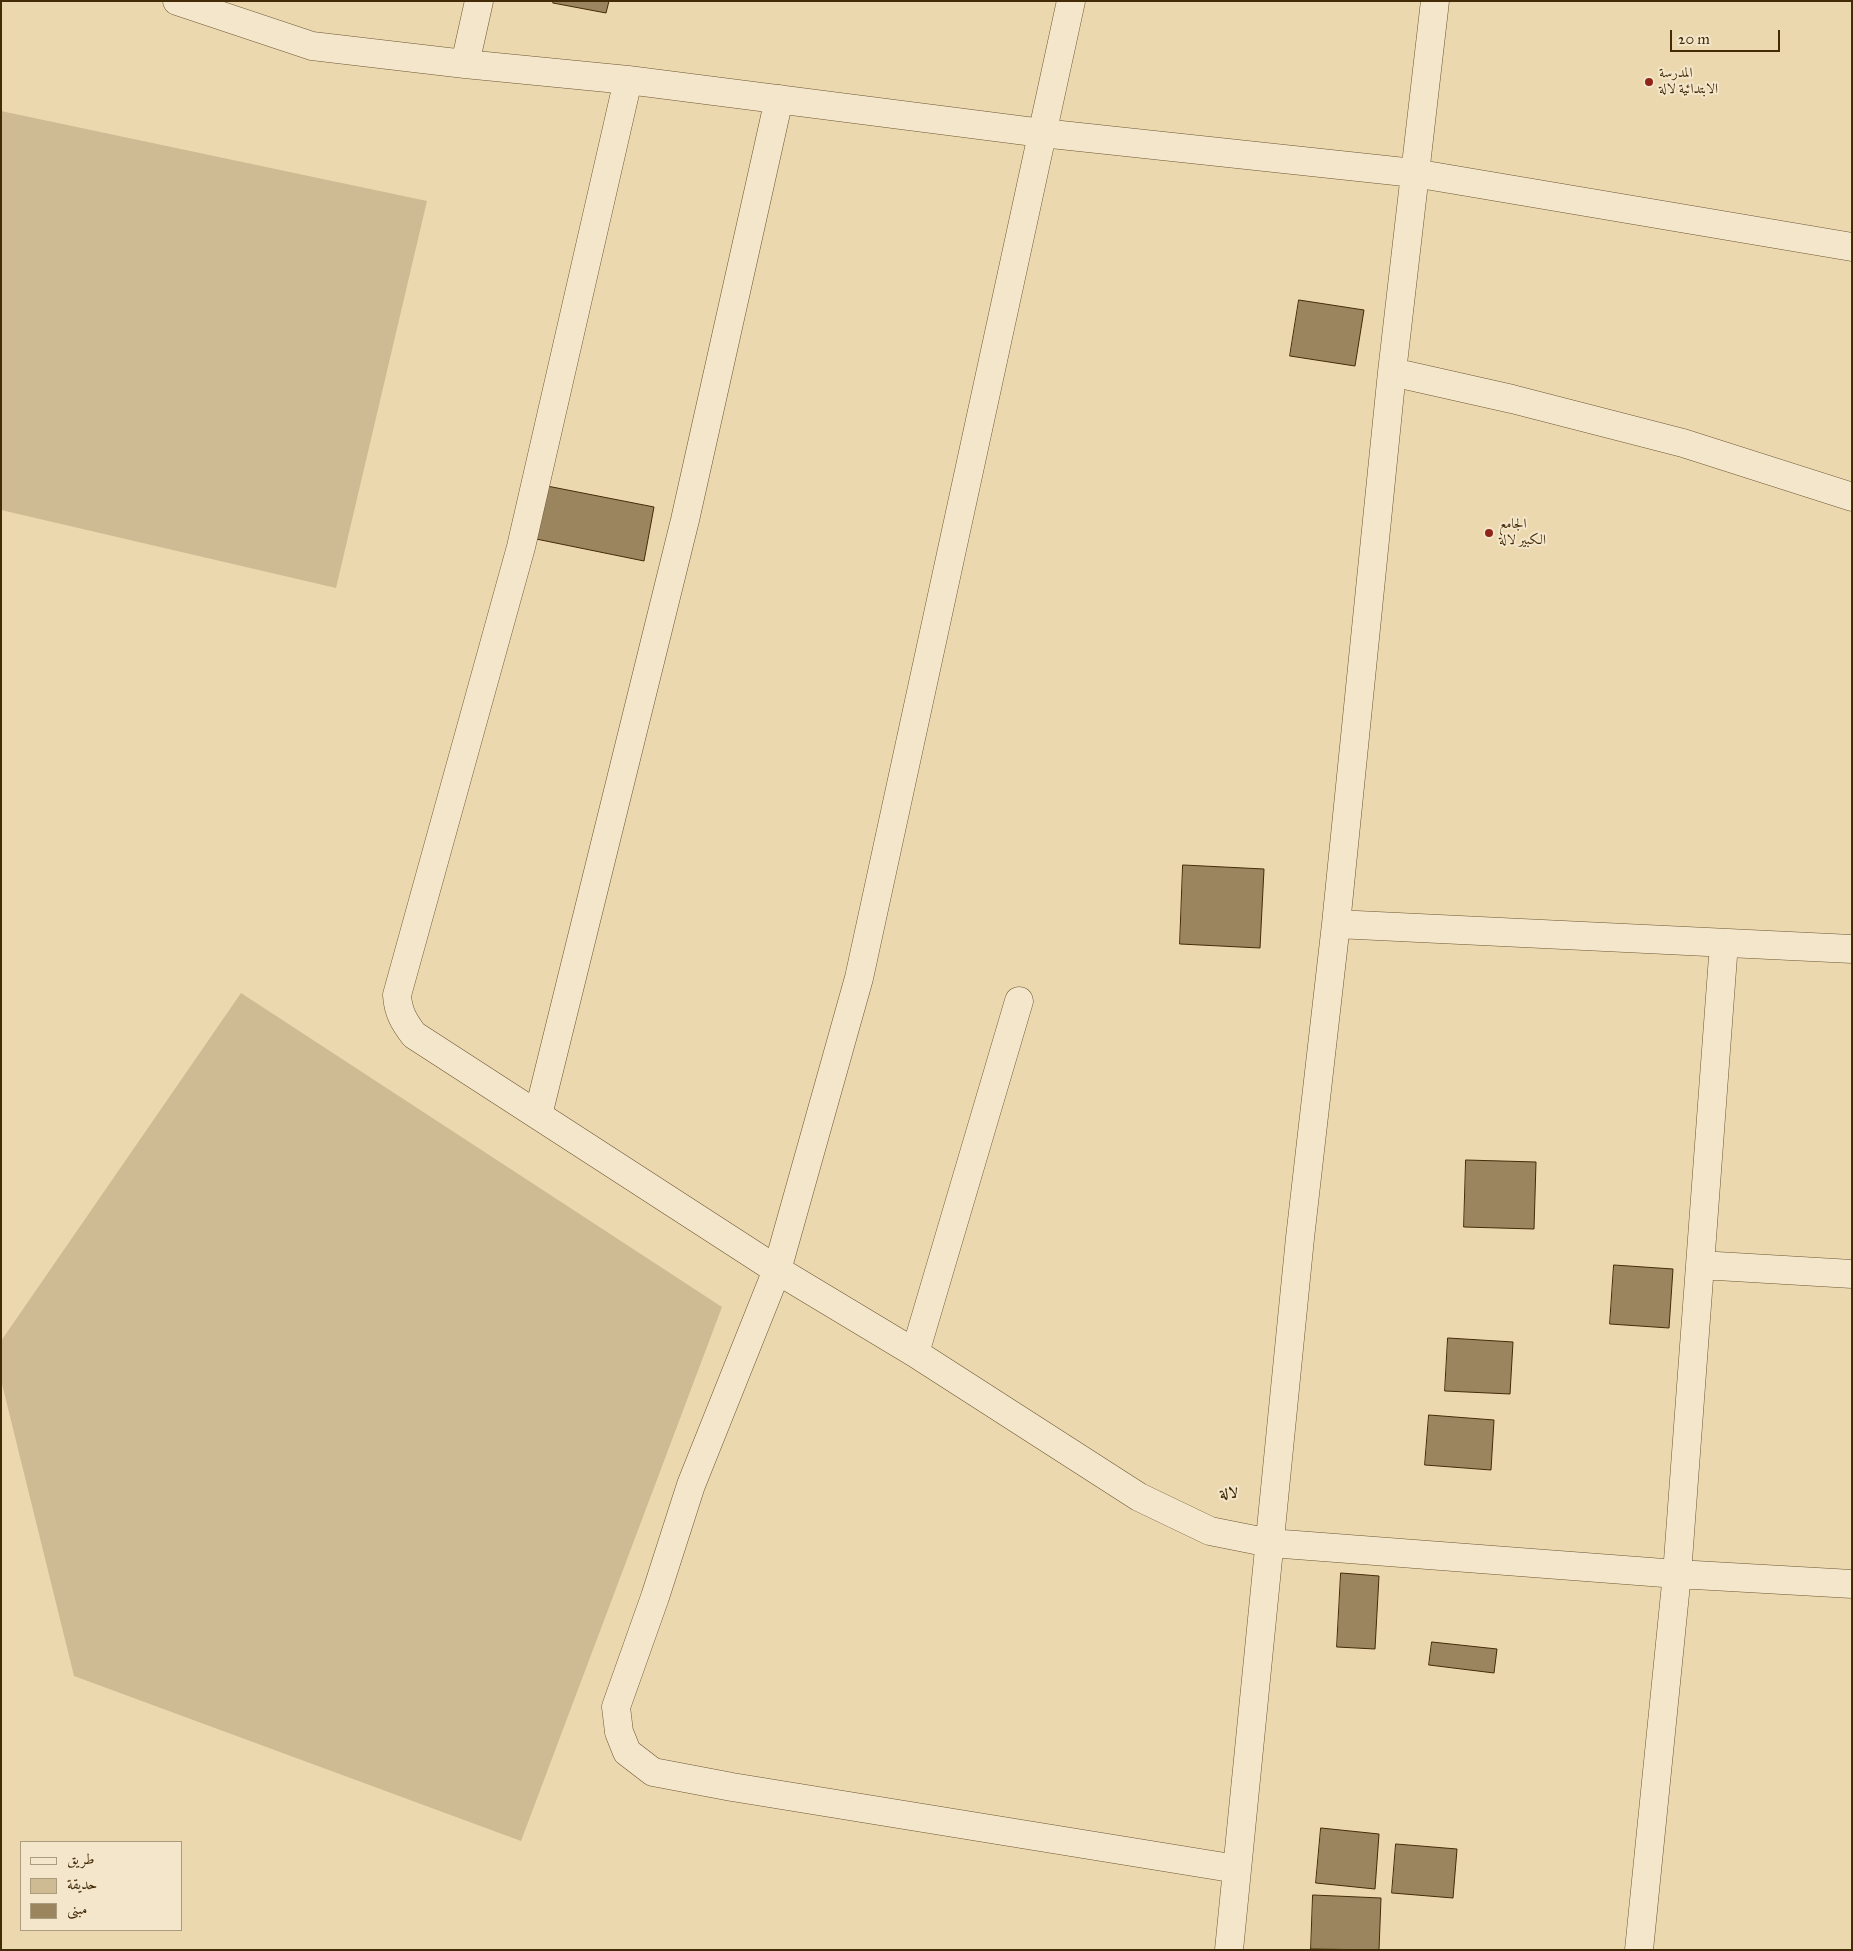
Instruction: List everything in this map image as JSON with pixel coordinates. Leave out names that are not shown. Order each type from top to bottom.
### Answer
[{"type":"street","points":[[177,1],[312,46],[465,64],[628,80],[1042,133],[1414,172],[1852,247]]},
{"type":"street","points":[[465,64],[479,1]]},
{"type":"street","points":[[1071,1],[859,978],[777,1270],[691,1485],[655,1597],[616,1707],[619,1732],[627,1752],[653,1772],[1237,1868]]},
{"type":"street","points":[[1229,1950],[1300,1238],[1336,924],[1392,372],[1414,172],[1436,1]]},
{"type":"street","points":[[628,80],[521,547],[397,995],[398,1008],[403,1022],[414,1035],[777,1270],[915,1353],[1139,1497],[1210,1531],[1270,1543],[1677,1574],[1852,1584]]},
{"type":"street","points":[[538,1115],[685,520],[779,99]]},
{"type":"street","points":[[1392,372],[1512,399],[1682,443],[1852,497]]},
{"type":"street","points":[[1336,924],[1852,949]]},
{"type":"street","points":[[1640,1950],[1677,1574],[1724,943]]},
{"type":"street","points":[[915,1353],[1019,1002]]},
{"type":"street","points":[[1700,1265],[1852,1274]]},
{"type":"green space","points":[[1,111],[427,201],[336,588],[1,510]]},
{"type":"green space","points":[[241,993],[722,1307],[521,1841],[74,1676],[1,1380],[1,1341]]},
{"type":"building","points":[[554,1],[609,1],[606,13],[553,3]]},
{"type":"building","points":[[1299,300],[1364,310],[1355,366],[1290,356]]},
{"type":"building","points":[[547,486],[654,507],[644,561],[536,539]]},
{"type":"building","points":[[1183,865],[1264,869],[1260,948],[1180,944]]},
{"type":"building","points":[[1466,1160],[1536,1162],[1534,1229],[1464,1227]]},
{"type":"building","points":[[1614,1265],[1673,1269],[1669,1328],[1610,1324]]},
{"type":"building","points":[[1448,1338],[1513,1342],[1510,1394],[1445,1391]]},
{"type":"building","points":[[1429,1415],[1494,1420],[1491,1470],[1425,1465]]},
{"type":"building","points":[[1341,1573],[1379,1576],[1375,1649],[1337,1647]]},
{"type":"building","points":[[1432,1642],[1497,1649],[1494,1673],[1429,1665]]},
{"type":"building","points":[[1321,1828],[1379,1834],[1375,1889],[1316,1883]]},
{"type":"building","points":[[1396,1844],[1457,1849],[1453,1898],[1392,1893]]},
{"type":"building","points":[[1313,1895],[1381,1898],[1379,1950],[1311,1949]]},
{"type":"place","name":"المدرسة الابتدائية لالة","points":[[1649,82]]},
{"type":"place","name":"الجامع الكبير لالة","points":[[1489,533]]},
{"type":"district","name":"لالة","points":[[1229,1494]]}]
